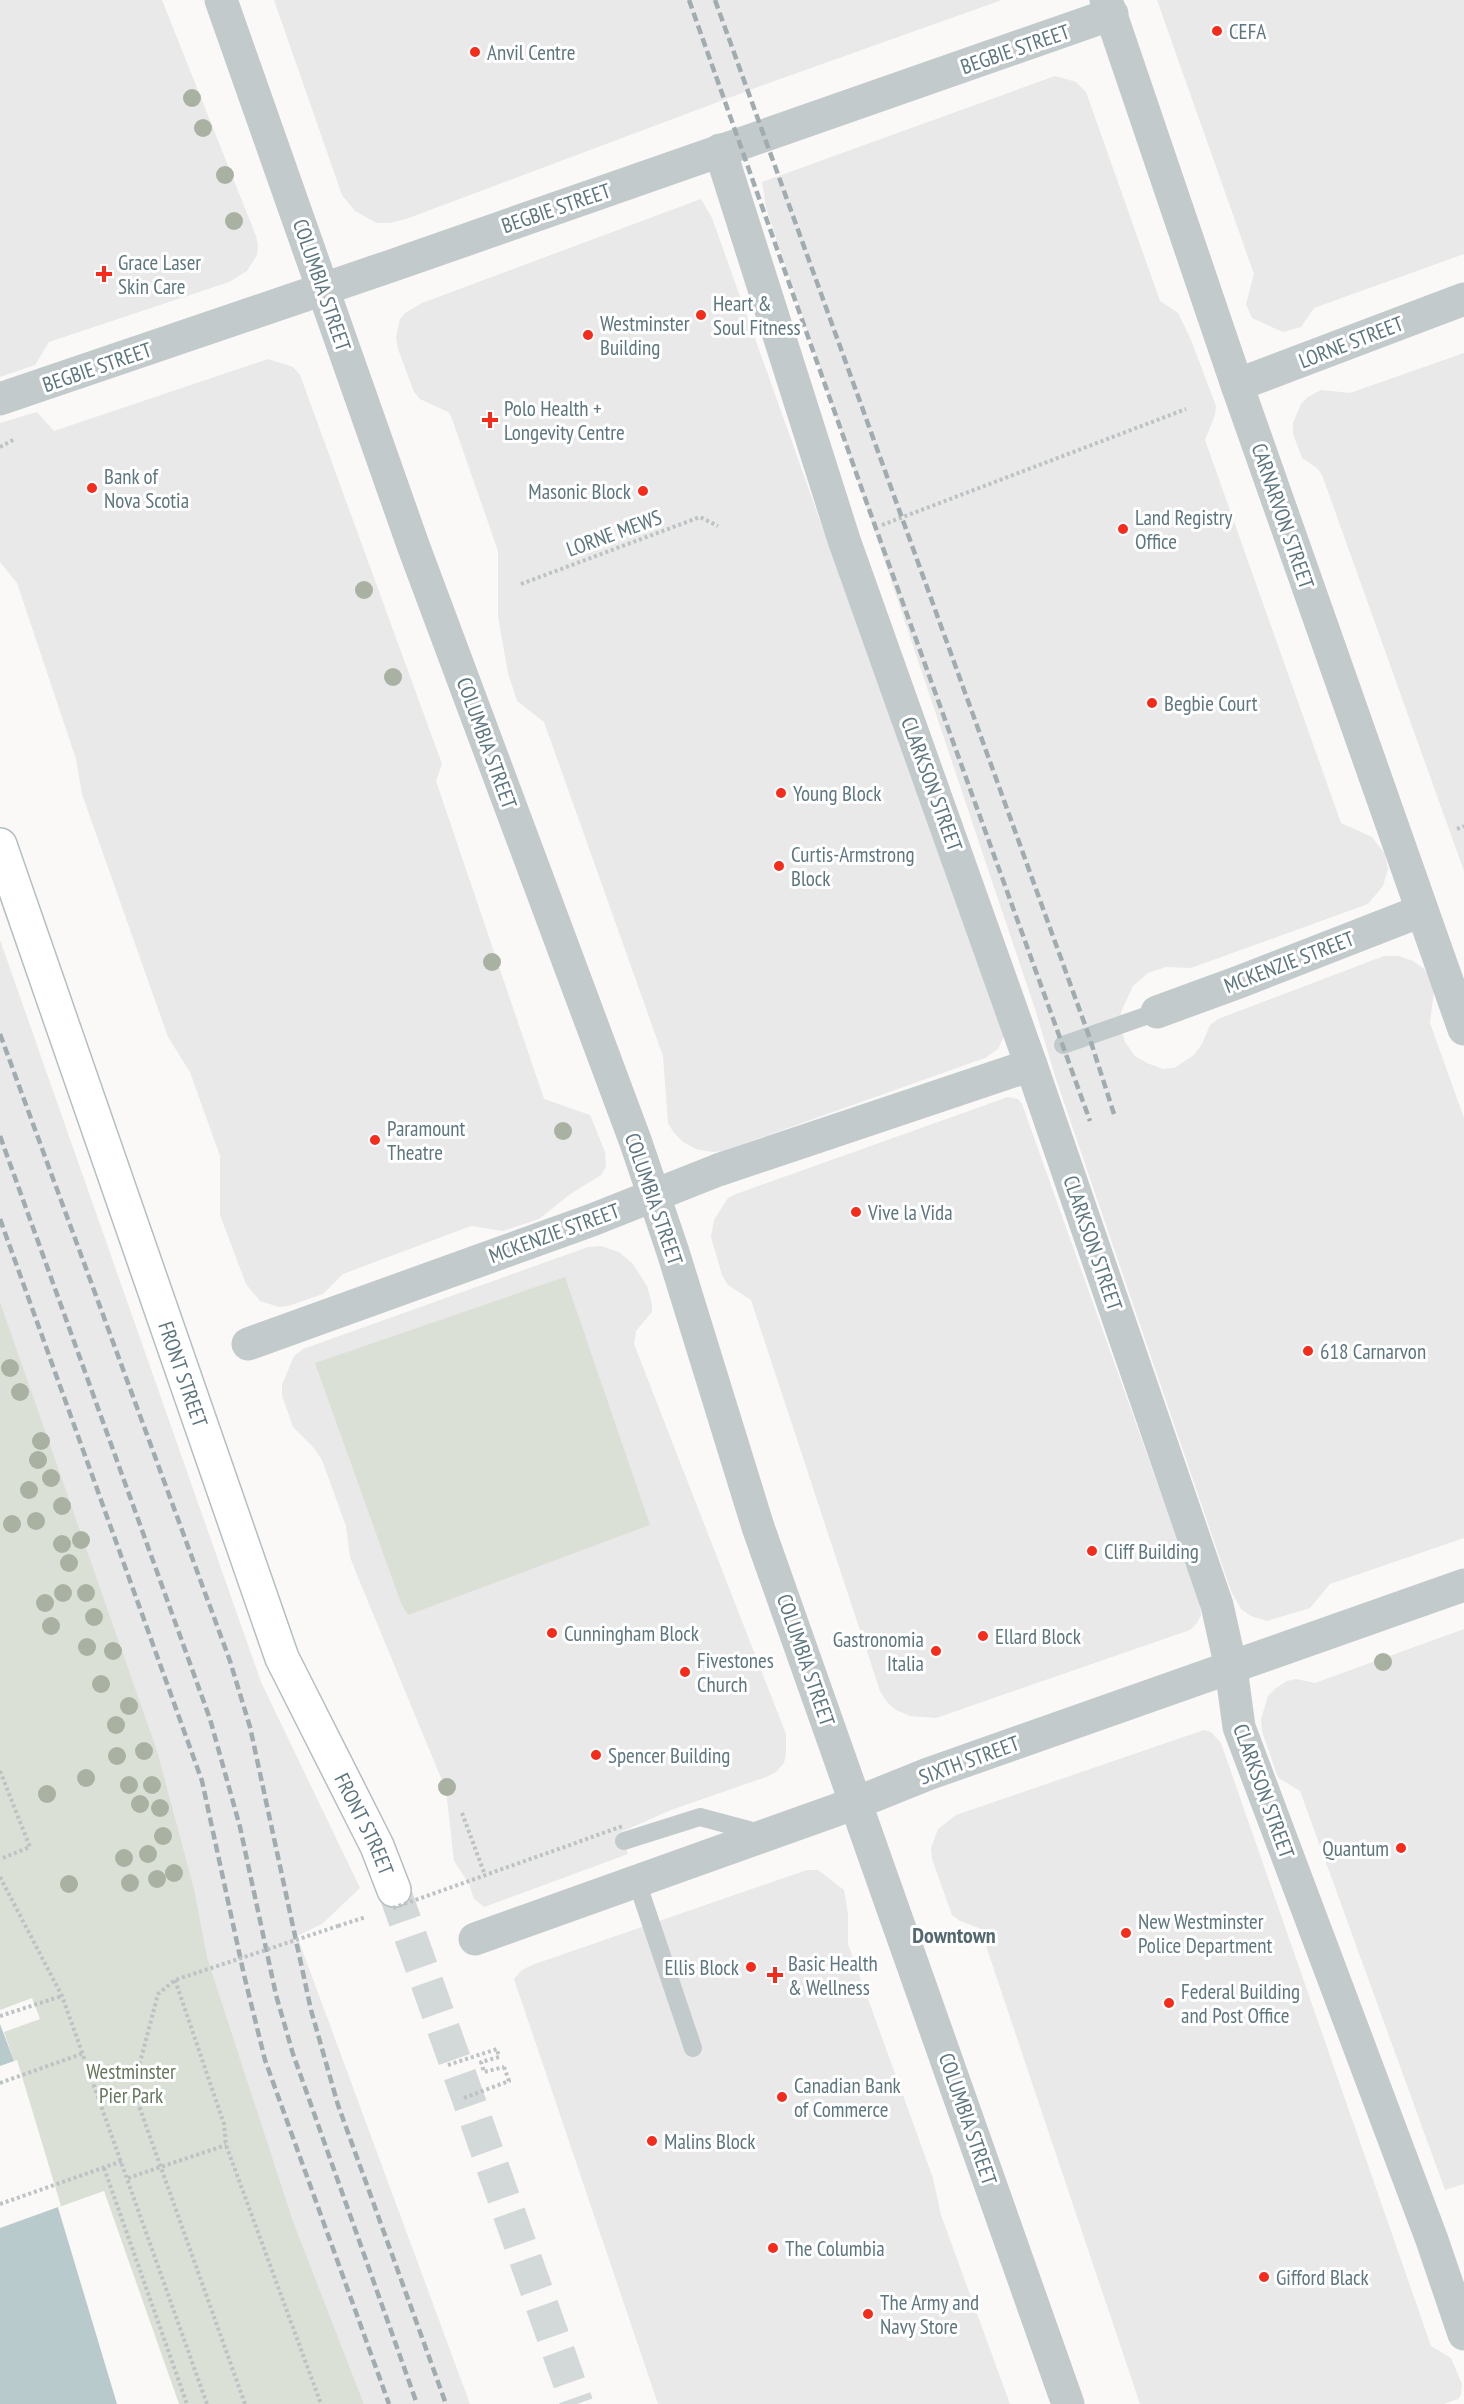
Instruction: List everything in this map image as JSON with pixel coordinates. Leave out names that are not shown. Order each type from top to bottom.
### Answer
[{"type":"main road","name":"FRONT STREET","points":[[0,844],[282,1658],[377,1846],[394,1899]]},
{"type":"street","name":"COLUMBIA STREET","points":[[221,0],[413,545],[654,1196],[758,1527],[1068,2404]]},
{"type":"street","name":"BEGBIE STREET","points":[[0,399],[720,150],[1109,7]]},
{"type":"street","name":"CARNARVON STREET","points":[[1109,7],[1237,385],[1464,1029]]},
{"type":"street","name":"CLARKSON STREET","points":[[720,150],[844,540],[1032,1065],[1217,1605],[1231,1668],[1239,1727],[1432,2240],[1464,2334]]},
{"type":"street","name":"LORNE STREET","points":[[1237,385],[1464,299]]},
{"type":"street","name":"MCKENZIE STREET","points":[[1156,1012],[1421,911]]},
{"type":"street","name":"MCKENZIE STREET","points":[[248,1344],[654,1196],[718,1170],[1032,1065]]},
{"type":"street","name":"SIXTH STREET","points":[[475,1939],[856,1803],[928,1774],[1464,1586]]},
{"type":"lane","points":[[1063,1045],[1156,1012]]},
{"type":"lane","points":[[623,1834],[700,1817],[767,1835]]},
{"type":"lane","points":[[637,1882],[693,2048]]},
{"type":"path","points":[[844,540],[1186,409]]},
{"type":"path","name":"LORNE MEWS","points":[[521,584],[700,517],[718,526]]},
{"type":"path","points":[[1457,829],[1464,826]]},
{"type":"path","points":[[0,1771],[30,1847],[0,1858]]},
{"type":"path","points":[[462,1813],[485,1875]]},
{"type":"path","points":[[394,1899],[623,1834]]},
{"type":"path","points":[[0,1877],[62,1996],[207,2404]]},
{"type":"path","points":[[245,2404],[134,2089],[158,1994],[176,1980],[338,1926]]},
{"type":"path","points":[[176,1980],[224,2124],[226,2145],[321,2404]]},
{"type":"path","points":[[0,2016],[62,1996]]},
{"type":"path","points":[[448,2065],[497,2049],[499,2057],[482,2062],[484,2072],[504,2067],[509,2080],[464,2098]]},
{"type":"path","points":[[0,2083],[84,2054]]},
{"type":"path","points":[[128,2178],[226,2145]]},
{"type":"path","points":[[0,2204],[122,2161]]},
{"type":"path","points":[[104,2168],[187,2404]]},
{"type":"shaded area","points":[[0,0],[162,0],[258,245],[257,255],[247,271],[229,282],[49,342],[35,365],[0,377]]},
{"type":"shaded area","points":[[274,0],[1002,0],[766,84],[406,219],[377,223],[355,211],[342,195]]},
{"type":"shaded area","points":[[1157,0],[1464,0],[1464,254],[1314,308],[1301,327],[1283,332],[1252,318],[1246,304],[1254,274]]},
{"type":"shaded area","points":[[1055,76],[1076,82],[1086,92],[1160,301],[1178,313],[1191,340],[1216,406],[1215,415],[1205,440],[1341,823],[1372,837],[1385,854],[1388,869],[1383,886],[1368,904],[1191,968],[1166,967],[1148,973],[1133,986],[1121,1012],[1120,1025],[1125,1042],[1135,1056],[1147,1063],[1163,1069],[1174,1068],[1194,1055],[1202,1044],[1210,1025],[1218,1019],[1384,956],[1399,956],[1413,961],[1432,979],[1434,991],[1430,1023],[1464,1118],[1464,1538],[1330,1584],[1310,1608],[1267,1621],[1251,1616],[1241,1609],[1231,1591],[1055,1076],[1036,1012],[766,208],[762,182]]},
{"type":"shaded area","points":[[701,199],[712,218],[1004,1036],[998,1049],[985,1058],[723,1151],[712,1152],[696,1149],[683,1142],[668,1123],[663,1056],[544,722],[517,701],[508,673],[498,617],[498,551],[451,416],[448,412],[420,399],[414,392],[398,349],[396,337],[400,319],[405,313],[422,303]]},
{"type":"shaded area","points":[[1464,353],[1464,871],[1322,475],[1317,468],[1302,458],[1293,434],[1293,423],[1301,404],[1321,390],[1350,393]]},
{"type":"shaded area","points":[[268,359],[293,367],[300,375],[442,764],[436,781],[544,1099],[590,1115],[605,1152],[606,1167],[601,1175],[569,1195],[539,1219],[503,1231],[471,1226],[343,1274],[323,1294],[279,1307],[260,1301],[246,1284],[220,1215],[220,1156],[190,1072],[168,1037],[82,794],[76,759],[17,583],[0,562],[0,423],[37,412],[54,431]]},
{"type":"shaded area","points":[[0,940],[261,1682],[360,1888],[322,1924],[297,1936],[470,2404],[364,2404],[293,2221],[168,1838],[0,1339]]},
{"type":"shaded area","points":[[1008,1097],[1018,1099],[1022,1104],[1200,1603],[1201,1615],[1190,1630],[936,1718],[910,1716],[896,1710],[880,1691],[751,1300],[728,1285],[722,1275],[711,1237],[714,1220],[728,1198],[736,1194]]},
{"type":"shaded area","points":[[601,1246],[619,1252],[633,1264],[647,1286],[652,1312],[636,1331],[634,1344],[786,1734],[786,1753],[784,1763],[776,1772],[766,1777],[671,1810],[621,1832],[628,1854],[484,1907],[474,1899],[469,1884],[454,1861],[446,1790],[350,1557],[346,1526],[322,1460],[313,1447],[293,1427],[282,1395],[282,1385],[294,1356],[303,1349],[588,1247]]},
{"type":"shaded area","name":"Quantum","points":[[1464,1629],[1464,2184],[1445,2190],[1300,1791],[1277,1775],[1262,1731],[1261,1719],[1268,1696],[1287,1681],[1296,1679],[1315,1683]]},
{"type":"shaded area","points":[[1204,1730],[1211,1732],[1221,1743],[1431,2346],[1451,2358],[1462,2384],[1461,2395],[1458,2399],[1444,2404],[1140,2404],[982,1934],[979,1928],[960,1921],[952,1915],[932,1859],[931,1848],[938,1829],[956,1815]]},
{"type":"shaded area","points":[[807,1870],[818,1870],[844,1890],[848,1914],[848,1944],[933,2178],[941,2215],[1010,2404],[658,2404],[514,1979],[522,1970],[532,1965]]},
{"type":"shaded area","points":[[0,2024],[14,2061],[117,2404],[0,2404]]},
{"type":"green space","points":[[565,1277],[650,1525],[408,1615],[401,1603],[315,1363]]},
{"type":"green space","name":"Westminster Pier Park","points":[[0,1302],[157,1751],[194,1889],[207,1957],[293,2221],[364,2404],[179,2404],[104,2191],[0,2228],[14,2061],[4,2032],[40,2019],[32,1998],[0,2010]]},
{"type":"pier","points":[[17,2060],[61,2206],[0,2228],[0,2066]]},
{"type":"tunnel","points":[[394,1890],[577,2404]]},
{"type":"railway","points":[[689,0],[870,512],[1090,1121]]},
{"type":"railway","points":[[715,0],[1089,1036],[1114,1114]]},
{"type":"railway","points":[[0,1034],[230,1661],[250,1727],[311,2010],[338,2105],[446,2404]]},
{"type":"railway","points":[[0,1136],[210,1719],[240,1827],[276,1995],[293,2054],[417,2404]]},
{"type":"railway","points":[[0,1219],[202,1781],[265,2060],[389,2404]]},
{"type":"place","name":"CEFA","points":[[1217,31]]},
{"type":"place","name":"Anvil Centre","points":[[475,52]]},
{"type":"place","name":"Grace Laser Skin Care","points":[[104,274]]},
{"type":"place","name":"Heart & Soul Fitness","points":[[701,315]]},
{"type":"place","name":"Westminster Building","points":[[588,335]]},
{"type":"place","name":"Polo Health + Longevity Centre","points":[[490,420]]},
{"type":"place","name":"Bank of Nova Scotia","points":[[92,488]]},
{"type":"place","name":"Masonic Block","points":[[643,491]]},
{"type":"place","name":"Land Registry Office","points":[[1123,529]]},
{"type":"place","name":"Begbie Court","points":[[1152,703]]},
{"type":"place","name":"Young Block","points":[[781,793]]},
{"type":"place","name":"Curtis-Armstrong Block","points":[[779,866]]},
{"type":"place","name":"Paramount Theatre","points":[[375,1140]]},
{"type":"place","name":"Vive la Vida","points":[[856,1212]]},
{"type":"place","name":"618 Carnarvon","points":[[1308,1351]]},
{"type":"place","name":"Cliff Building","points":[[1092,1551]]},
{"type":"place","name":"Cunningham Block","points":[[552,1633]]},
{"type":"place","name":"Ellard Block","points":[[983,1636]]},
{"type":"place","name":"Gastronomia Italia","points":[[936,1651]]},
{"type":"place","name":"Fivestones Church","points":[[685,1672]]},
{"type":"place","name":"Spencer Building","points":[[596,1755]]},
{"type":"place","name":"Quantum","points":[[1401,1848]]},
{"type":"place","name":"New Westminster Police Department","points":[[1126,1933]]},
{"type":"place","name":"Ellis Block","points":[[751,1967]]},
{"type":"place","name":"Basic Health & Wellness","points":[[775,1975]]},
{"type":"place","name":"Federal Building and Post Office","points":[[1169,2003]]},
{"type":"place","name":"Canadian Bank of Commerce","points":[[782,2097]]},
{"type":"place","name":"Malins Block","points":[[652,2141]]},
{"type":"place","name":"The Columbia","points":[[773,2248]]},
{"type":"place","name":"Gifford Black","points":[[1264,2277]]},
{"type":"place","name":"The Army and Navy Store","points":[[868,2314]]},
{"type":"district","name":"Downtown","points":[[954,1935]]}]
